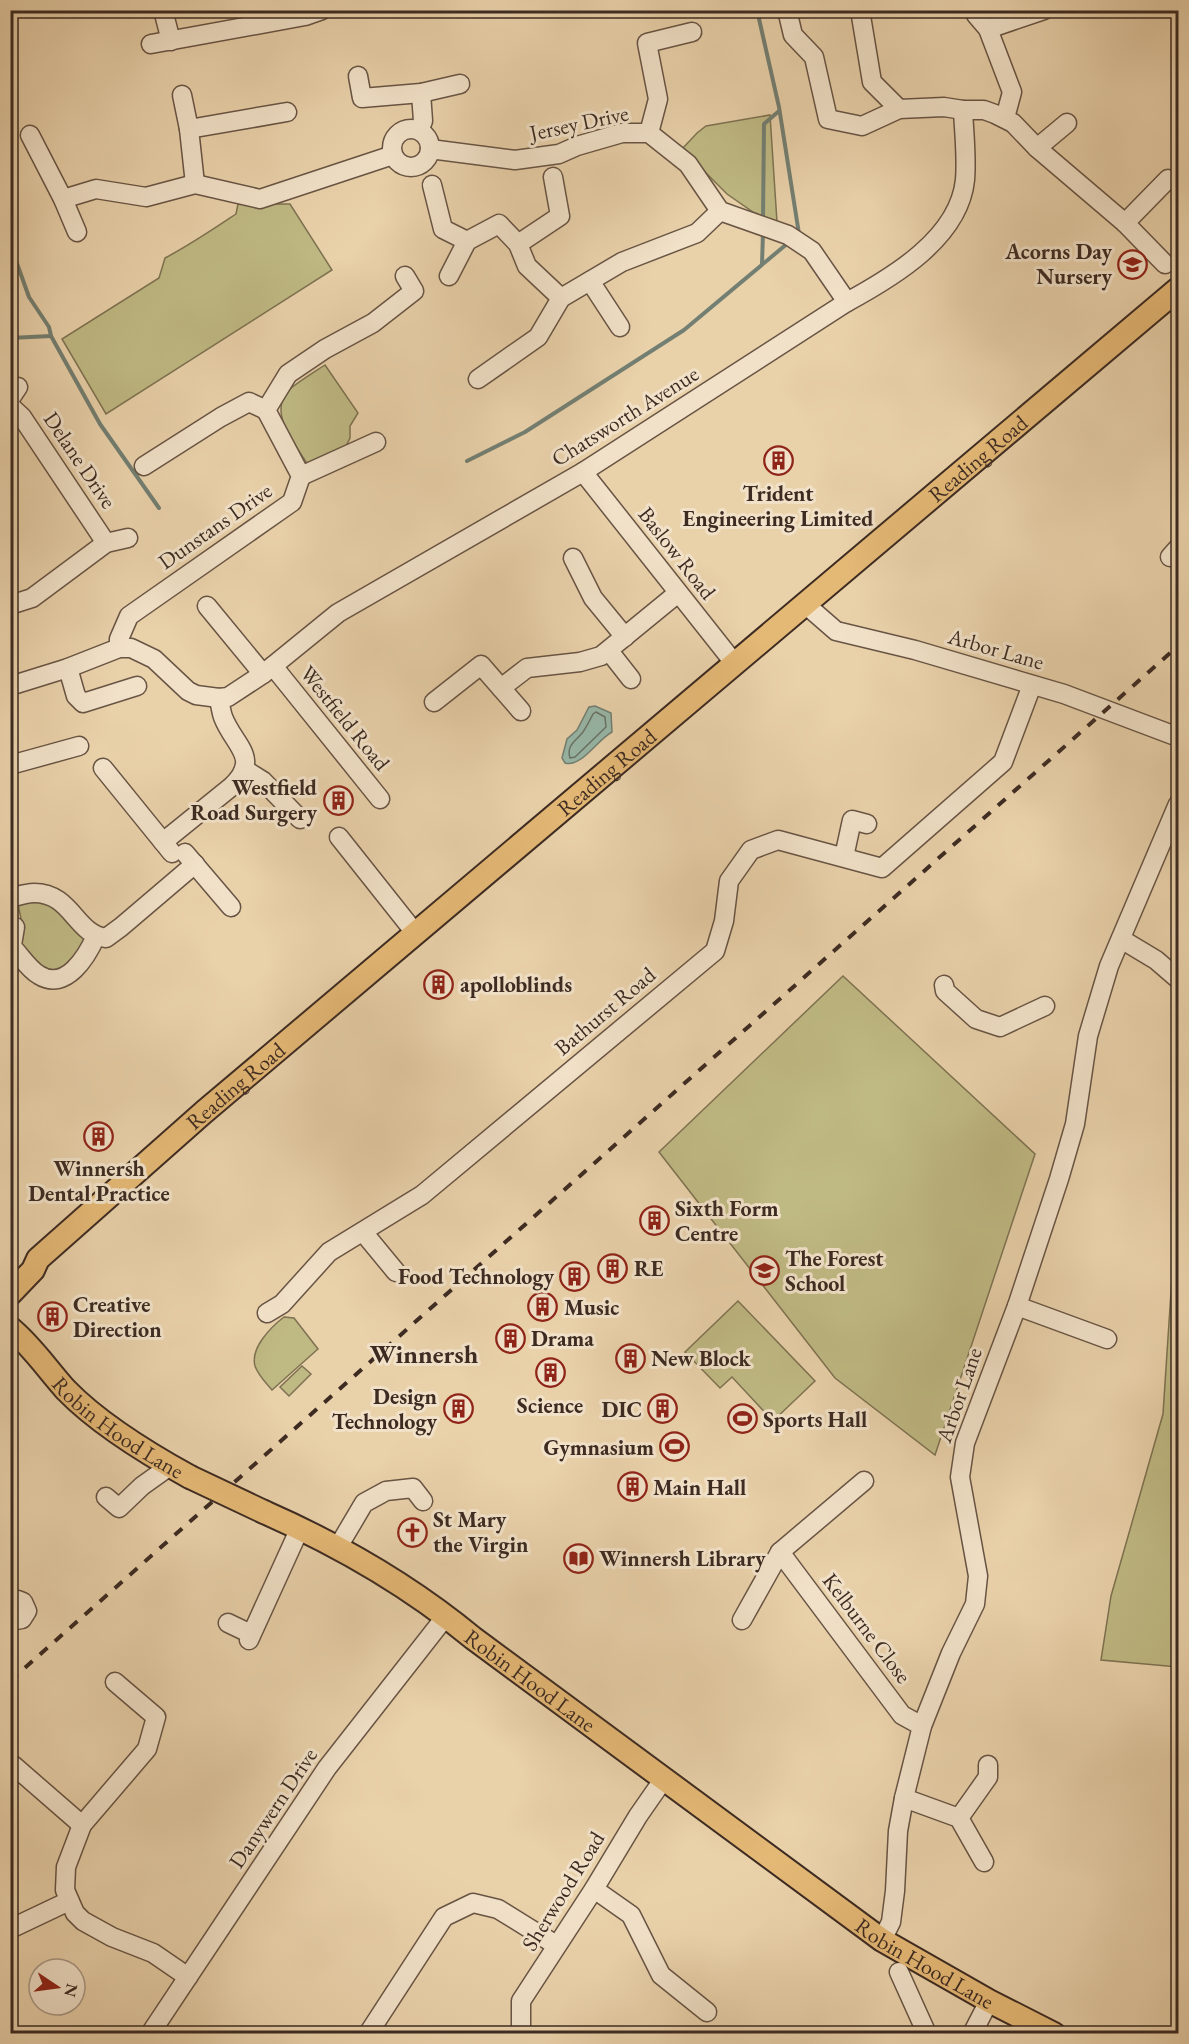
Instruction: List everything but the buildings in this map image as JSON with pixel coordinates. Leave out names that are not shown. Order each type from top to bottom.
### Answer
[{"type":"main road","name":"Reading Road","points":[[15,1282],[33,1270],[38,1259],[204,1112],[1179,289]]},
{"type":"main road","points":[[15,1282],[18,1304],[17,1334]]},
{"type":"main road","name":"Robin Hood Lane","points":[[17,1334],[88,1410],[170,1466],[300,1528],[374,1568],[446,1616],[663,1780],[882,1940],[989,2001],[1054,2034]]},
{"type":"street","points":[[163,10],[171,41]]},
{"type":"street","points":[[787,10],[793,35],[814,57],[828,118],[862,126],[899,108],[944,107],[984,110],[1005,118],[1125,223],[1165,264]]},
{"type":"street","points":[[860,10],[872,82],[899,108]]},
{"type":"street","points":[[976,10],[976,15],[988,29],[1012,92],[1005,118]]},
{"type":"street","points":[[988,29],[1044,10]]},
{"type":"street","points":[[151,44],[310,12]]},
{"type":"street","points":[[649,133],[658,99],[647,43],[692,32]]},
{"type":"street","points":[[358,76],[362,98],[421,93],[460,84]]},
{"type":"street","points":[[419,130],[423,121],[421,93]]},
{"type":"street","points":[[182,94],[189,129],[195,184]]},
{"type":"street","name":"Chatsworth Avenue","points":[[219,698],[236,693],[338,613],[582,472],[847,302],[885,281],[938,237],[960,204],[966,165],[963,110]]},
{"type":"street","points":[[189,129],[287,112]]},
{"type":"street","points":[[1037,148],[1067,123]]},
{"type":"street","points":[[406,130],[419,130],[427,138],[429,155],[423,164],[412,168],[400,165],[391,149],[395,137],[406,130]]},
{"type":"street","name":"Jersey Drive","points":[[430,149],[515,160],[559,154],[577,146],[622,133],[649,133],[688,164],[720,211]]},
{"type":"street","points":[[30,135],[77,231]]},
{"type":"street","points":[[63,199],[96,189],[146,197],[195,184],[260,199],[393,155]]},
{"type":"street","points":[[518,244],[565,221],[554,177]]},
{"type":"street","points":[[1125,223],[1168,179]]},
{"type":"street","points":[[432,185],[443,229],[466,241]]},
{"type":"street","points":[[478,379],[538,337],[561,298],[622,262],[697,233],[720,211],[779,232],[812,251],[847,302]]},
{"type":"street","points":[[449,276],[466,241],[499,224],[518,244],[527,266],[561,298]]},
{"type":"street","points":[[590,281],[620,327]]},
{"type":"street","points":[[144,466],[249,402],[266,410],[288,374],[325,349],[373,323],[417,286]]},
{"type":"street","name":"Delane Drive","points":[[10,406],[22,417],[106,543]]},
{"type":"street","name":"Dunstans Drive","points":[[119,648],[119,639],[129,616],[292,502],[301,476],[266,410]]},
{"type":"street","points":[[301,476],[376,442]]},
{"type":"street","name":"Baslow Road","points":[[582,472],[735,664]]},
{"type":"street","name":"Delane Drive","points":[[10,605],[32,598],[106,543],[128,538]]},
{"type":"street","points":[[573,558],[593,598],[625,637]]},
{"type":"street","points":[[501,688],[527,668],[590,660],[609,651],[678,593]]},
{"type":"street","name":"Arbor Lane","points":[[805,604],[836,631],[915,650],[1097,705],[1179,738]]},
{"type":"street","name":"Westfield Road","points":[[207,606],[268,670],[380,800]]},
{"type":"street","points":[[10,686],[68,668],[119,648],[131,648],[154,659],[188,691],[196,695],[219,698],[223,717],[243,750],[246,763],[240,778],[121,927],[106,938],[96,936],[87,930],[69,908],[50,895],[32,893],[10,898]]},
{"type":"street","points":[[609,651],[630,679]]},
{"type":"street","points":[[435,702],[481,665],[522,711]]},
{"type":"street","points":[[68,668],[76,696],[83,703],[136,686]]},
{"type":"street","name":"Bathurst Road","points":[[267,1313],[282,1304],[329,1252],[422,1195],[715,951],[724,921],[729,881],[751,850],[778,840],[882,868],[1003,762],[1032,685]]},
{"type":"street","points":[[10,765],[79,746]]},
{"type":"street","points":[[103,768],[178,853],[231,907]]},
{"type":"street","points":[[244,769],[263,782],[300,819]]},
{"type":"street","name":"Arbor Lane","points":[[882,1940],[891,1922],[896,1891],[898,1832],[922,1726],[951,1653],[975,1604],[978,1576],[961,1484],[961,1461],[965,1443],[1017,1306],[1075,1124],[1088,1036],[1109,966],[1179,804]]},
{"type":"street","points":[[844,857],[853,820]]},
{"type":"street","points":[[339,837],[416,934]]},
{"type":"street","points":[[12,939],[39,975],[52,980],[64,978],[86,958],[96,936]]},
{"type":"street","points":[[1121,939],[1156,960],[1179,979]]},
{"type":"street","points":[[944,985],[945,991],[975,1019],[1000,1027],[1045,1006]]},
{"type":"street","points":[[363,1232],[396,1272]]},
{"type":"street","points":[[1017,1306],[1107,1339]]},
{"type":"street","points":[[106,1497],[119,1508],[142,1486],[170,1466]]},
{"type":"street","points":[[742,1620],[780,1552],[864,1481]]},
{"type":"street","points":[[338,1547],[364,1503],[386,1491],[419,1488]]},
{"type":"street","points":[[228,1623],[250,1637],[300,1528]]},
{"type":"street","name":"Kelburne Close","points":[[780,1552],[902,1715],[922,1726]]},
{"type":"street","points":[[10,1602],[18,1600],[22,1602],[27,1611],[22,1619],[10,1618]]},
{"type":"street","name":"Danywern Drive","points":[[150,2034],[327,1768],[446,1616]]},
{"type":"street","points":[[115,1682],[156,1718],[147,1749],[82,1825],[66,1867],[65,1890],[75,1913],[83,1921],[112,1937],[153,1953],[188,1977]]},
{"type":"street","points":[[13,1765],[82,1825]]},
{"type":"street","points":[[959,1818],[988,1777],[988,1765]]},
{"type":"street","name":"Sherwood Road","points":[[521,2034],[521,2001],[663,1780]]},
{"type":"street","points":[[904,1798],[959,1818],[984,1862]]},
{"type":"street","points":[[594,1889],[631,1915],[661,1975],[707,2012]]},
{"type":"street","points":[[10,1929],[69,1902]]},
{"type":"street","points":[[368,2034],[444,1917],[473,1903],[498,1909],[556,1945]]},
{"type":"street","points":[[899,1972],[927,2034]]},
{"type":"street","points":[[972,2034],[989,2001]]},
{"type":"shaded area","points":[[770,115],[777,222],[753,212],[727,194],[682,149],[706,126]]},
{"type":"shaded area","points":[[238,204],[290,204],[332,270],[106,414],[62,339],[159,278],[165,258],[236,214]]},
{"type":"shaded area","points":[[325,365],[358,413],[350,426],[350,438],[345,448],[308,465],[283,421],[282,402],[289,390]]},
{"type":"shaded area","points":[[17,899],[51,902],[84,937],[86,945],[62,971],[44,972],[24,950],[21,938],[23,922]]},
{"type":"shaded area","points":[[843,976],[1035,1154],[935,1455],[835,1378],[659,1152]]},
{"type":"shaded area","points":[[1178,1185],[1178,1667],[1101,1660],[1111,1596],[1163,1414]]},
{"type":"shaded area","points":[[738,1301],[815,1381],[773,1421],[732,1377],[720,1388],[685,1352]]},
{"type":"shaded area","points":[[284,1317],[294,1318],[318,1349],[272,1390],[258,1373],[254,1359],[263,1338]]},
{"type":"shaded area","points":[[302,1366],[311,1374],[289,1396],[280,1387]]},
{"type":"water","points":[[595,706],[611,713],[612,732],[577,761],[565,763],[562,758],[567,739],[577,730],[589,707]]},
{"type":"waterway","points":[[757,10],[779,107],[799,234]]},
{"type":"waterway","points":[[763,219],[764,124],[779,111]]},
{"type":"waterway","points":[[762,264],[763,233]]},
{"type":"waterway","points":[[467,461],[525,432],[684,330],[788,243]]},
{"type":"waterway","points":[[10,244],[29,297],[49,327],[51,336],[100,424],[159,508]]},
{"type":"waterway","points":[[10,338],[51,336]]},
{"type":"railway","points":[[10,1681],[1178,646]]},
{"type":"place","name":"Acorns Day Nursery","points":[[1133,264]]},
{"type":"place","name":"Trident Engineering Limited","points":[[778,461]]},
{"type":"place","name":"Westfield Road Surgery","points":[[338,800]]},
{"type":"place","name":"apolloblinds","points":[[439,984]]},
{"type":"place","name":"Winnersh Dental Practice","points":[[99,1136]]},
{"type":"place","name":"Sixth Form Centre","points":[[654,1221]]},
{"type":"place","name":"RE","points":[[613,1268]]},
{"type":"place","name":"The Forest School","points":[[764,1271]]},
{"type":"place","name":"Food Technology","points":[[575,1276]]},
{"type":"place","name":"Music","points":[[543,1307]]},
{"type":"place","name":"Creative Direction","points":[[52,1317]]},
{"type":"place","name":"Drama","points":[[510,1338]]},
{"type":"place","name":"New Block","points":[[630,1358]]},
{"type":"place","name":"Science","points":[[550,1373]]},
{"type":"place","name":"Design Technology","points":[[458,1409]]},
{"type":"place","name":"DIC","points":[[663,1409]]},
{"type":"place","name":"Sports Hall","points":[[742,1419]]},
{"type":"place","name":"Gymnasium","points":[[675,1447]]},
{"type":"place","name":"Main Hall","points":[[632,1487]]},
{"type":"place","name":"St Mary the Virgin","points":[[412,1532]]},
{"type":"place","name":"Winnersh Library","points":[[578,1558]]},
{"type":"district","name":"Winnersh","points":[[424,1354]]}]
